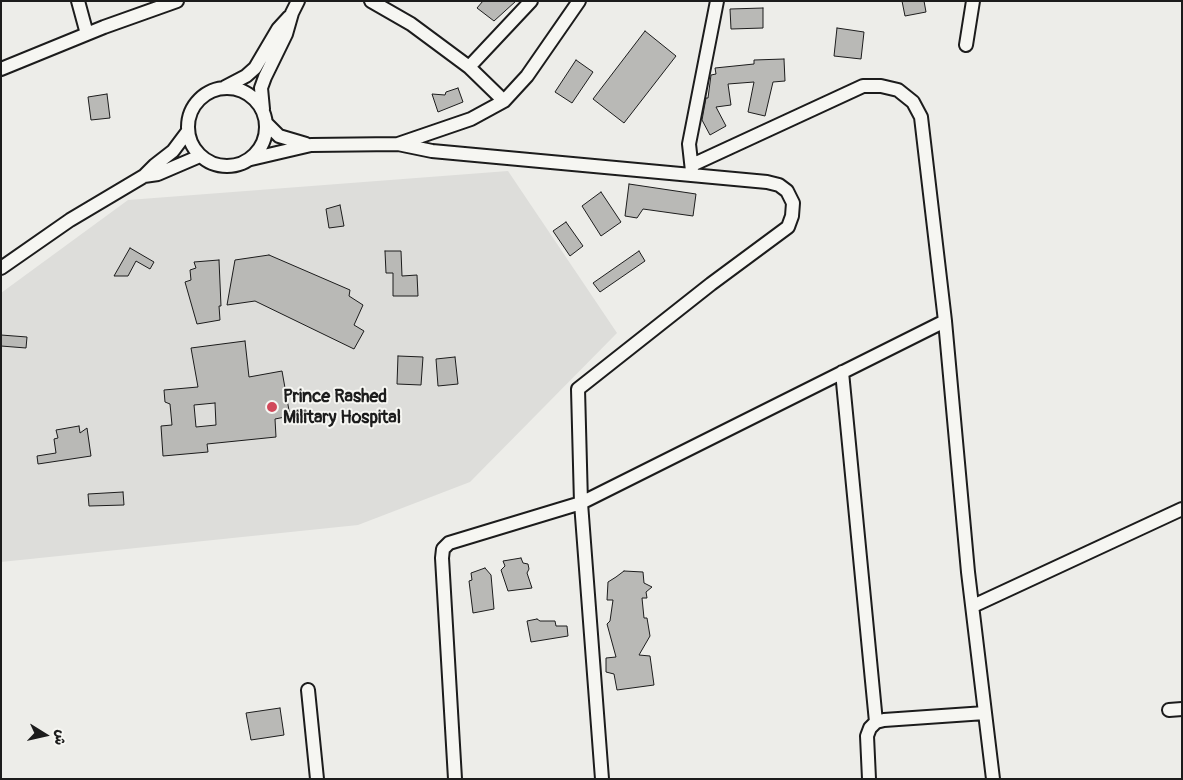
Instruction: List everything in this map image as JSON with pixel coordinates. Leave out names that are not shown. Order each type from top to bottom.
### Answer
[{"type":"street","points":[[78,1],[87,34]]},
{"type":"street","points":[[1,70],[87,34],[177,1]]},
{"type":"street","points":[[371,1],[411,24],[469,67],[504,101]]},
{"type":"street","points":[[469,67],[531,1]]},
{"type":"street","points":[[398,144],[471,119],[504,101],[527,76],[579,1]]},
{"type":"street","points":[[692,170],[690,144],[717,1]]},
{"type":"street","points":[[966,45],[973,1]]},
{"type":"street","points":[[295,7],[278,29],[255,68],[240,80],[212,90],[201,97],[193,107],[189,119],[188,132],[192,145],[200,156],[217,165],[229,166],[311,145],[398,144],[432,151],[692,170],[779,185],[787,191],[793,203],[792,216],[788,228],[711,284],[578,389],[580,502],[602,779]]},
{"type":"street","points":[[251,159],[260,149],[265,137],[265,118],[261,88],[286,34],[295,7]]},
{"type":"street","points":[[692,170],[863,86],[881,86],[898,90],[913,102],[921,117],[944,321],[972,606],[993,779]]},
{"type":"street","points":[[224,87],[237,88],[248,93],[257,101],[265,118],[279,136],[311,145]]},
{"type":"street","points":[[1,268],[70,220],[144,176],[173,151],[188,132]]},
{"type":"street","points":[[144,176],[158,174],[200,156]]},
{"type":"street","points":[[455,779],[442,558],[444,549],[449,543],[580,502],[944,321]]},
{"type":"street","points":[[842,372],[876,722]]},
{"type":"street","points":[[972,606],[1182,509]]},
{"type":"street","points":[[308,690],[317,779]]},
{"type":"street","points":[[870,779],[867,736],[870,728],[876,722],[985,713]]},
{"type":"shaded area","name":"Prince Rashed Military Hospital","points":[[508,171],[617,333],[470,482],[358,525],[1,562],[1,293],[128,200]]},
{"type":"building","points":[[483,1],[516,1],[494,21],[477,8]]},
{"type":"building","points":[[902,1],[924,1],[926,12],[905,16]]},
{"type":"building","points":[[763,8],[763,28],[731,29],[730,9]]},
{"type":"building","points":[[837,28],[864,32],[861,59],[834,56]]},
{"type":"building","points":[[645,31],[676,56],[624,123],[593,99]]},
{"type":"building","points":[[784,59],[785,81],[773,82],[765,116],[748,112],[754,82],[728,84],[731,105],[716,107],[726,126],[710,135],[702,120],[706,98],[708,98],[711,75],[716,74],[715,68],[754,64],[754,60]]},
{"type":"building","points":[[576,60],[593,72],[572,103],[555,92]]},
{"type":"building","points":[[458,88],[463,102],[438,112],[432,94],[445,95],[446,92]]},
{"type":"building","points":[[107,94],[110,118],[91,120],[88,97]]},
{"type":"building","points":[[629,184],[696,194],[693,216],[643,209],[637,218],[625,216]]},
{"type":"building","points":[[601,192],[621,222],[601,236],[582,206]]},
{"type":"building","points":[[340,205],[344,226],[329,228],[326,209]]},
{"type":"building","points":[[566,222],[583,246],[570,256],[553,231]]},
{"type":"building","points":[[130,248],[154,262],[150,269],[136,261],[128,276],[114,276]]},
{"type":"building","points":[[385,251],[401,251],[402,276],[417,275],[418,296],[393,296],[393,273],[386,273]]},
{"type":"building","points":[[639,251],[645,261],[600,292],[593,283]]},
{"type":"building","points":[[269,255],[350,290],[349,296],[363,305],[354,325],[364,331],[354,349],[255,301],[227,305],[235,260]]},
{"type":"building","points":[[219,260],[220,320],[197,324],[185,282],[191,280],[190,270],[196,268],[194,262]]},
{"type":"building","points":[[1,335],[27,337],[26,348],[1,346]]},
{"type":"building","points":[[245,341],[249,377],[282,371],[290,416],[275,419],[276,437],[207,444],[208,452],[163,456],[161,426],[172,425],[170,404],[165,402],[164,390],[198,387],[191,348]],"holes":[[[215,403],[216,425],[196,427],[194,405]]]},
{"type":"building","points":[[398,356],[423,357],[421,385],[397,384]]},
{"type":"building","points":[[455,357],[458,384],[438,386],[436,359]]},
{"type":"building","points":[[79,426],[80,433],[87,428],[91,456],[38,464],[37,456],[56,453],[54,439],[58,438],[56,430]]},
{"type":"building","points":[[123,492],[124,505],[89,506],[88,494]]},
{"type":"building","points":[[521,558],[523,563],[528,564],[529,569],[527,573],[532,588],[508,591],[501,570],[505,566],[503,561]]},
{"type":"building","points":[[485,568],[491,575],[494,609],[473,613],[469,581],[472,580],[471,573]]},
{"type":"building","points":[[624,571],[643,572],[644,583],[652,587],[646,592],[647,598],[642,598],[644,618],[647,618],[650,636],[639,655],[650,656],[654,685],[617,690],[614,674],[606,672],[606,658],[616,657],[607,624],[610,621],[613,600],[607,600],[608,582]]},
{"type":"building","points":[[537,619],[540,621],[555,621],[556,626],[567,626],[568,636],[531,642],[527,621]]},
{"type":"building","points":[[280,708],[284,735],[251,740],[246,713]]},
{"type":"place","name":"Prince Rashed Military Hospital","points":[[272,407]]}]
